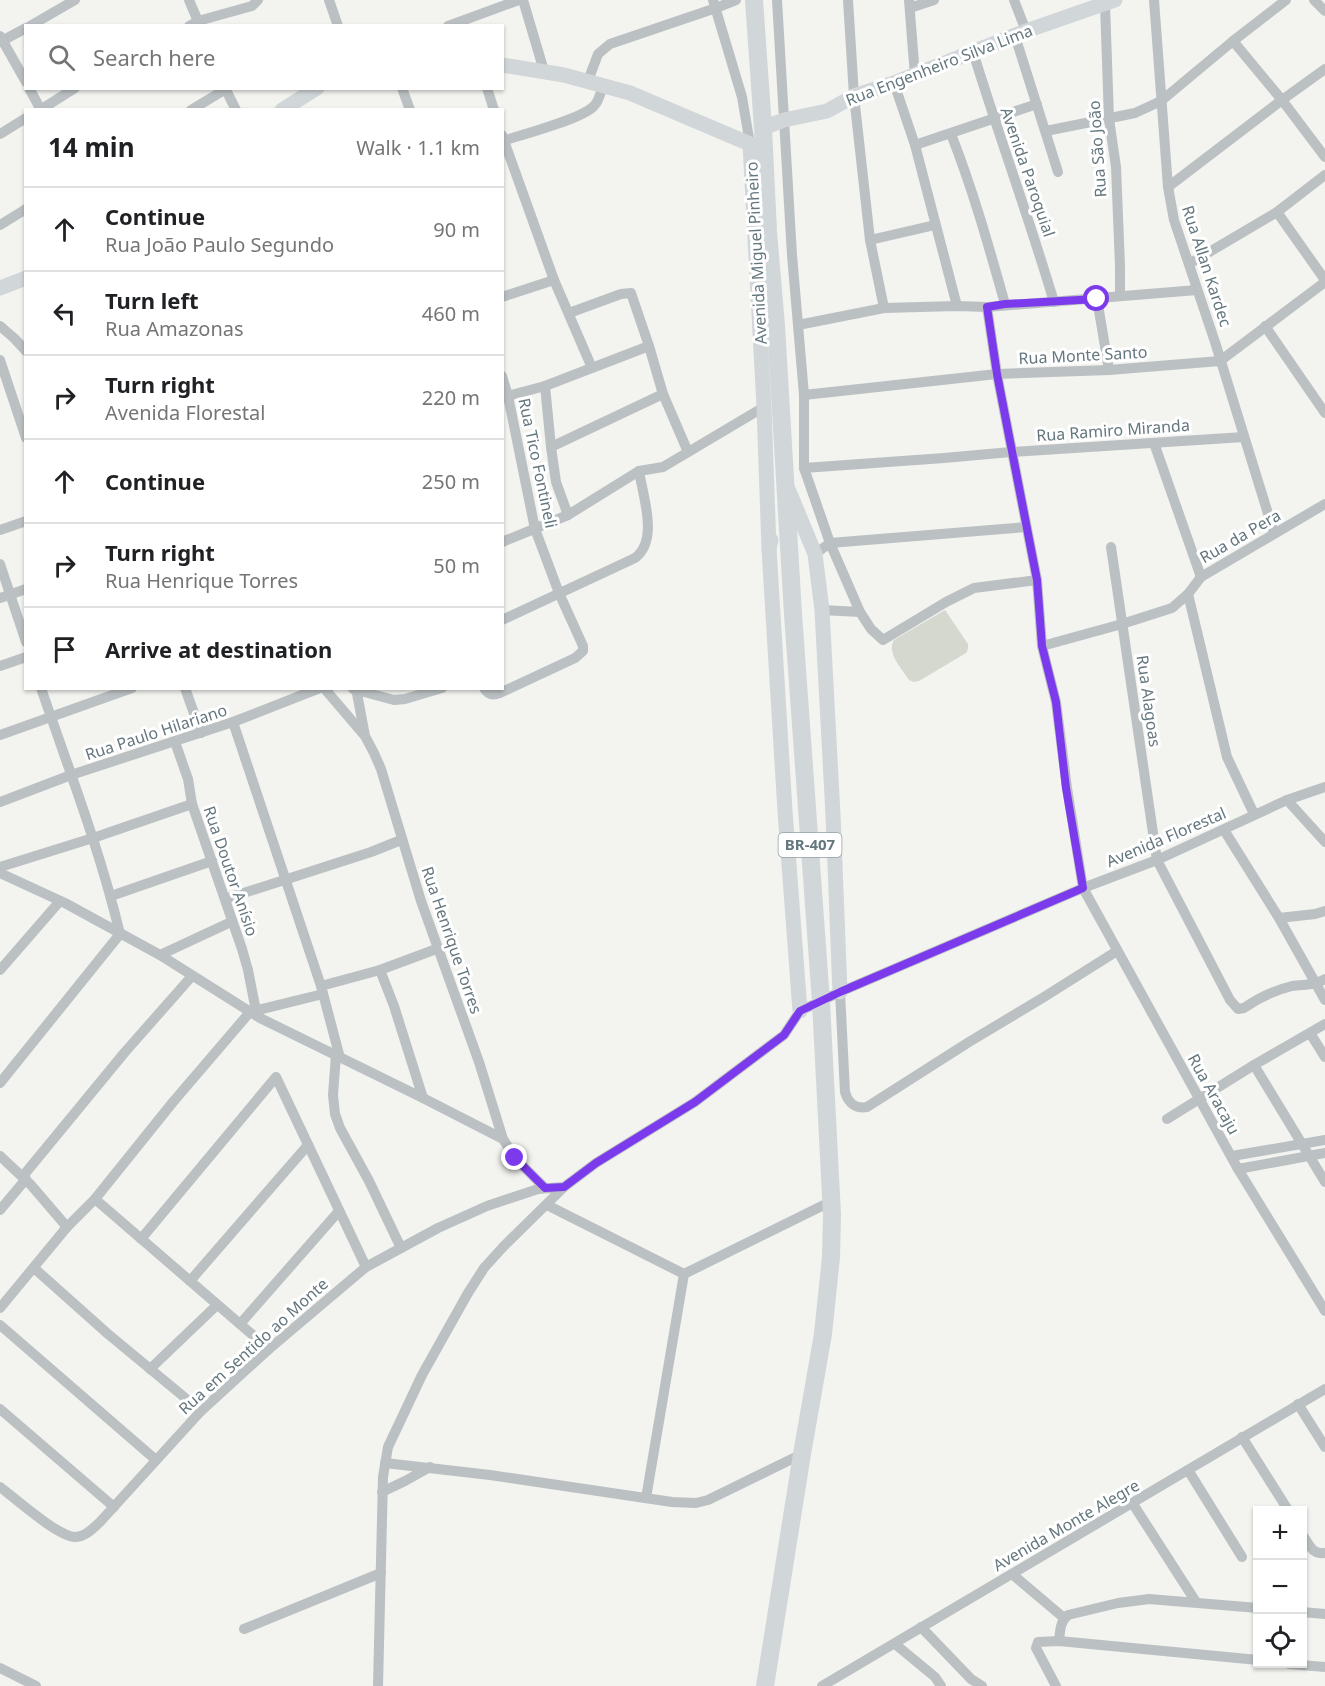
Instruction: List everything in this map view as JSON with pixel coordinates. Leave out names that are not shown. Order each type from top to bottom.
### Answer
[{"type":"highway","name":"BR-407","points":[[753,0],[764,128],[757,146],[786,486],[832,1201],[831,1257],[823,1334],[765,1686]]},
{"type":"street","points":[[33,24],[75,0]]},
{"type":"street","points":[[189,0],[196,24],[252,6],[258,0]]},
{"type":"street","points":[[329,0],[337,24]]},
{"type":"street","points":[[454,24],[521,0],[544,71]]},
{"type":"street","points":[[504,139],[559,122],[596,105],[595,83],[598,54],[610,44],[715,4],[736,0]]},
{"type":"street","points":[[777,0],[804,394],[804,468],[830,543],[860,612],[871,629],[883,640],[974,588],[1037,580]]},
{"type":"street","points":[[848,0],[854,96],[870,240],[884,308]]},
{"type":"street","points":[[915,76],[910,4],[934,0]]},
{"type":"street","points":[[1014,0],[1037,104],[1058,172]]},
{"type":"street","name":"Rua Allan Kardec","points":[[1154,0],[1168,187],[1174,220],[1221,361],[1274,533]]},
{"type":"street","points":[[1046,131],[1135,113],[1161,101],[1286,0]]},
{"type":"street","points":[[1314,0],[1325,11]]},
{"type":"street","name":"Rua Engenheiro Silva Lima","points":[[764,128],[784,120],[827,111],[854,96],[915,76],[1108,1]]},
{"type":"street","name":"Rua São João","points":[[1108,1],[1109,119],[1116,167],[1120,296]]},
{"type":"street","points":[[715,4],[757,146]]},
{"type":"street","points":[[24,29],[1,40],[24,79]]},
{"type":"street","points":[[1233,41],[1325,157]]},
{"type":"street","name":"Avenida Paroquial","points":[[973,52],[1026,209],[1054,302]]},
{"type":"street","name":"Avenida Miguel Pinheiro","points":[[504,65],[544,71],[630,93],[757,146],[769,549],[800,1011]]},
{"type":"street","points":[[1168,187],[1325,69]]},
{"type":"street","points":[[894,83],[915,145],[957,306]]},
{"type":"street","points":[[30,90],[39,108]]},
{"type":"street","points":[[42,108],[72,90]]},
{"type":"street","points":[[194,108],[223,90]]},
{"type":"street","points":[[226,90],[235,108]]},
{"type":"street","points":[[285,108],[314,90]]},
{"type":"street","points":[[403,90],[409,108]]},
{"type":"street","points":[[488,90],[493,108]]},
{"type":"street","points":[[915,145],[1037,104]]},
{"type":"street","points":[[0,134],[24,119]]},
{"type":"street","points":[[951,134],[962,162],[1005,304]]},
{"type":"street","points":[[504,142],[554,280],[592,368]]},
{"type":"street","points":[[1189,264],[1277,212],[1325,175]]},
{"type":"street","points":[[0,225],[24,210]]},
{"type":"street","points":[[1221,361],[1325,281],[1277,212]]},
{"type":"street","points":[[870,240],[935,225]]},
{"type":"street","points":[[0,288],[24,279]]},
{"type":"street","points":[[504,296],[554,280]]},
{"type":"street","points":[[798,325],[884,308],[987,307],[1197,290]]},
{"type":"street","points":[[569,313],[621,294],[631,293],[663,394],[688,452]]},
{"type":"street","points":[[1097,299],[1109,370]]},
{"type":"street","name":"Rua Aracaju","points":[[987,307],[1011,452],[1037,580],[1042,646],[1056,702],[1066,788],[1083,888],[1238,1169],[1325,1311]]},
{"type":"street","points":[[0,326],[24,349]]},
{"type":"street","points":[[1265,327],[1324,411]]},
{"type":"street","points":[[508,396],[545,386],[649,346]]},
{"type":"street","points":[[0,360],[24,432]]},
{"type":"street","name":"Rua Monte Santo","points":[[804,394],[997,374],[1109,370],[1221,361]]},
{"type":"street","name":"Rua Tico Fontineli","points":[[486,690],[489,694],[495,695],[580,654],[584,646],[559,593],[535,529],[504,383]]},
{"type":"street","points":[[545,386],[556,482],[568,515]]},
{"type":"street","points":[[551,447],[663,394]]},
{"type":"street","points":[[504,541],[568,515],[639,471],[663,467],[764,407]]},
{"type":"street","name":"Rua Ramiro Miranda","points":[[804,468],[1244,437]]},
{"type":"street","points":[[1154,443],[1201,577]]},
{"type":"street","points":[[504,619],[635,558],[643,550],[648,536],[639,471]]},
{"type":"street","points":[[769,549],[786,486]]},
{"type":"street","points":[[786,486],[815,554],[822,610],[845,1092],[848,1100],[854,1106],[867,1107],[1117,951]]},
{"type":"street","name":"Rua da Pera","points":[[1042,646],[1172,608],[1188,594],[1201,577],[1325,504]]},
{"type":"street","points":[[0,530],[24,522]]},
{"type":"street","points":[[815,554],[830,543],[1026,527]]},
{"type":"street","name":"Rua Alagoas","points":[[1111,548],[1157,860],[1230,1000],[1238,1009],[1282,989],[1321,982]]},
{"type":"street","points":[[0,564],[5,596],[24,638]]},
{"type":"street","points":[[5,596],[24,590]]},
{"type":"street","points":[[1188,594],[1227,757],[1254,814]]},
{"type":"street","points":[[822,610],[860,612]]},
{"type":"street","points":[[0,666],[24,658]]},
{"type":"street","points":[[42,690],[93,838],[120,934]]},
{"type":"street","points":[[0,735],[127,690]]},
{"type":"street","points":[[186,690],[201,733]]},
{"type":"street","name":"Rua Paulo Hilariano","points":[[0,802],[71,775],[233,722],[317,690]]},
{"type":"street","points":[[324,690],[365,736]]},
{"type":"street","name":"Rua Henrique Torres","points":[[355,690],[365,736],[381,769],[421,901],[479,1062],[503,1139],[515,1158],[545,1188]]},
{"type":"street","points":[[359,690],[394,700],[434,690]]},
{"type":"street","points":[[233,722],[322,990],[338,1056],[333,1095],[335,1114],[401,1248]]},
{"type":"street","name":"Rua Doutor Anísio","points":[[175,742],[189,779],[192,804],[248,970],[253,1011]]},
{"type":"street","name":"Avenida Florestal","points":[[800,1011],[1083,888],[1157,860],[1254,814],[1325,787]]},
{"type":"street","points":[[1287,800],[1325,842]]},
{"type":"street","points":[[0,867],[192,804]]},
{"type":"street","points":[[1224,830],[1278,918],[1321,982],[1325,1000]]},
{"type":"street","points":[[225,899],[371,852],[401,840]]},
{"type":"street","points":[[111,896],[212,861]]},
{"type":"street","points":[[0,873],[60,901],[160,955],[253,1011],[338,1056],[503,1139]]},
{"type":"street","points":[[0,970],[60,901]]},
{"type":"street","points":[[1278,918],[1316,914],[1325,910]]},
{"type":"street","points":[[160,955],[231,922]]},
{"type":"street","points":[[0,1083],[120,934]]},
{"type":"street","points":[[0,1308],[67,1227],[95,1199],[173,1102],[253,1011],[322,990],[439,948]]},
{"type":"street","points":[[380,970],[394,1006],[423,1098]]},
{"type":"street","points":[[0,1210],[125,1052],[192,976]]},
{"type":"street","points":[[378,1686],[382,1492],[388,1447],[422,1376],[468,1293],[484,1268],[503,1247],[564,1187],[596,1163],[695,1102],[784,1035],[800,1011]]},
{"type":"street","points":[[1167,1119],[1325,1024]]},
{"type":"street","points":[[1310,1033],[1325,1056]]},
{"type":"street","points":[[1254,1065],[1325,1182]]},
{"type":"street","points":[[141,1239],[276,1077],[366,1268]]},
{"type":"street","points":[[1232,1156],[1325,1140]]},
{"type":"street","points":[[190,1281],[308,1145]]},
{"type":"street","points":[[1238,1169],[1325,1153]]},
{"type":"street","points":[[0,1156],[24,1178],[67,1227]]},
{"type":"street","name":"Rua em Sentido ao Monte","points":[[0,1487],[56,1529],[75,1537],[88,1533],[201,1411],[349,1280],[401,1248],[487,1206],[530,1191],[564,1187]]},
{"type":"street","points":[[95,1199],[269,1349]]},
{"type":"street","points":[[684,1274],[832,1201]]},
{"type":"street","points":[[547,1205],[684,1274]]},
{"type":"street","points":[[240,1324],[339,1211]]},
{"type":"street","points":[[34,1268],[201,1411]]},
{"type":"street","points":[[646,1498],[684,1274]]},
{"type":"street","points":[[150,1369],[217,1305]]},
{"type":"street","points":[[0,1325],[156,1460]]},
{"type":"street","name":"Avenida Monte Alegre","points":[[822,1686],[1325,1389]]},
{"type":"street","points":[[1298,1404],[1325,1447]]},
{"type":"street","points":[[0,1409],[114,1507]]},
{"type":"street","points":[[1242,1437],[1285,1506]]},
{"type":"street","points":[[385,1463],[430,1467],[689,1503],[703,1502],[802,1454]]},
{"type":"street","points":[[382,1492],[430,1467]]},
{"type":"street","points":[[1188,1470],[1242,1557]]},
{"type":"street","points":[[1133,1504],[1196,1602]]},
{"type":"street","points":[[1307,1542],[1312,1550],[1319,1554],[1325,1553]]},
{"type":"street","points":[[244,1629],[381,1573]]},
{"type":"street","points":[[1012,1574],[1064,1618]]},
{"type":"street","points":[[1059,1641],[1064,1618],[1073,1613],[1136,1600],[1164,1599],[1253,1608]]},
{"type":"street","points":[[1307,1612],[1325,1614]]},
{"type":"street","points":[[921,1627],[971,1679],[982,1686]]},
{"type":"street","points":[[1056,1686],[1036,1648],[1038,1642],[1059,1641],[1253,1660]]},
{"type":"street","points":[[895,1644],[935,1677],[941,1686]]},
{"type":"street","points":[[1307,1666],[1325,1667]]},
{"type":"street","points":[[0,1668],[36,1686]]},
{"type":"shaded area","points":[[945,610],[968,644],[966,653],[919,681],[909,680],[893,655],[894,640]]},
{"type":"route","points":[[515,1158],[545,1188],[564,1187],[596,1163],[695,1102],[784,1035],[800,1011],[1083,888],[1066,788],[1056,702],[1042,646],[1037,580],[997,374],[987,307],[1097,299]]}]
